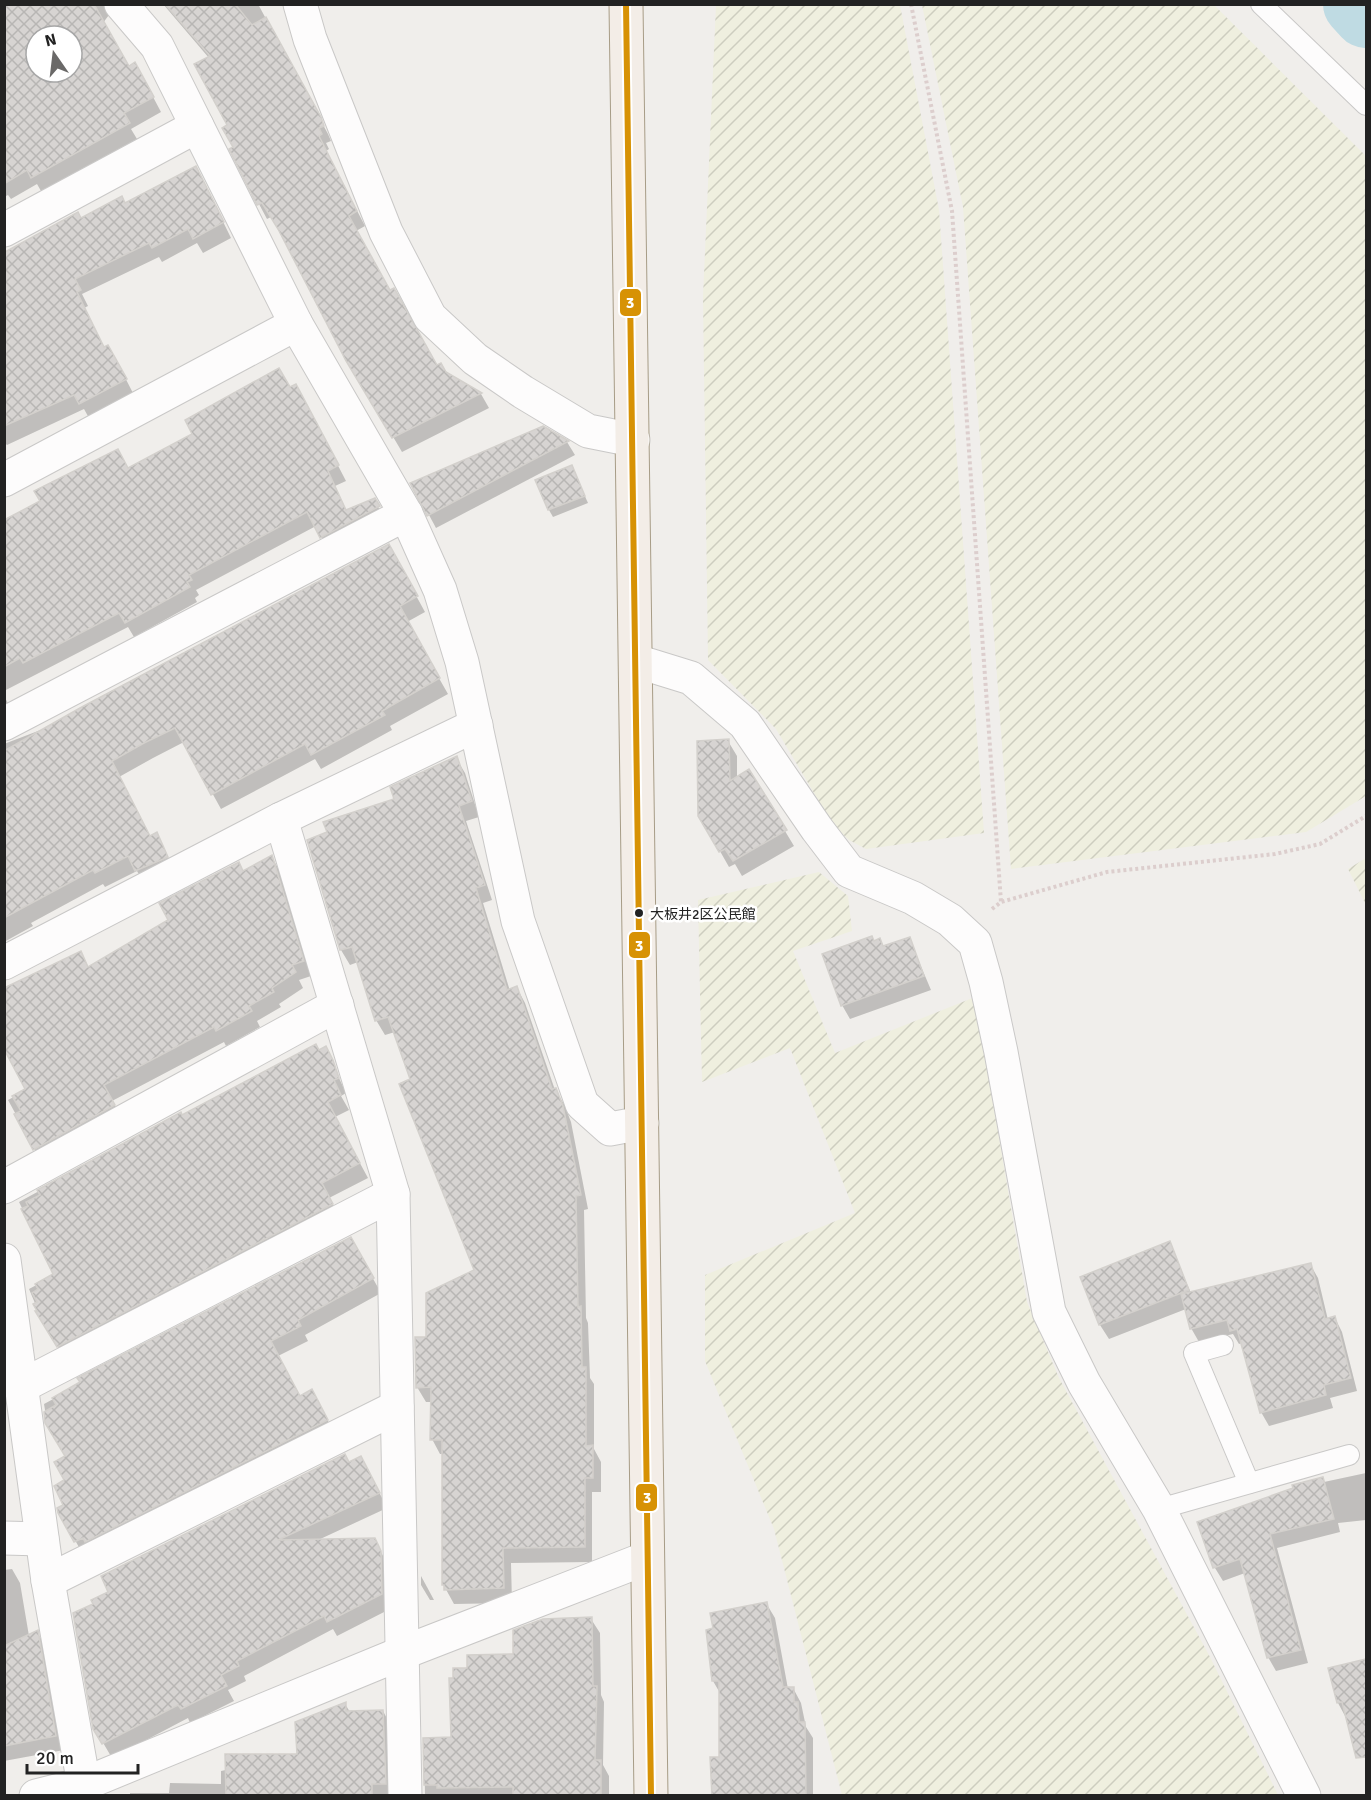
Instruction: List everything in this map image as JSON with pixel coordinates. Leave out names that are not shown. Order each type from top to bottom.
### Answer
[{"type":"main road","points":[[626,4],[651,1796]]},
{"type":"street","points":[[121,4],[157,46],[296,324],[406,514],[440,590],[462,662],[518,921],[582,1104],[610,1129],[642,1124]]},
{"type":"street","points":[[300,4],[310,39],[386,232],[430,317],[475,359],[523,393],[588,431],[633,440]]},
{"type":"street","points":[[4,230],[197,126]]},
{"type":"street","points":[[4,480],[296,324]]},
{"type":"street","points":[[4,724],[406,514]]},
{"type":"street","points":[[636,661],[691,678],[745,724],[849,871],[913,898],[950,920],[975,943],[986,982],[1049,1312],[1084,1383],[1159,1509],[1304,1796]]},
{"type":"street","points":[[4,963],[281,819],[476,725]]},
{"type":"street","points":[[281,819],[393,1194],[405,1796]]},
{"type":"street","points":[[4,1187],[337,1005]]},
{"type":"street","points":[[20,1387],[393,1194]]},
{"type":"street","points":[[4,1260],[48,1581],[85,1790]]},
{"type":"street","points":[[48,1581],[397,1407]]},
{"type":"street","points":[[4,1538],[42,1539]]},
{"type":"street","points":[[36,1796],[85,1790],[402,1653],[647,1558]]},
{"type":"lane","points":[[1261,4],[1366,105]]},
{"type":"lane","points":[[1223,1345],[1194,1353],[1249,1483]]},
{"type":"lane","points":[[1159,1509],[1349,1455]]},
{"type":"path","points":[[911,4],[952,211],[1002,902]]},
{"type":"path","points":[[964,933],[1002,902],[1107,872],[1243,859],[1320,844],[1366,816]]},
{"type":"green space","points":[[716,5],[900,5],[939,210],[984,833],[866,849],[849,840],[833,825],[776,729],[708,660],[703,297]]},
{"type":"green space","points":[[922,5],[1214,5],[1366,156],[1366,796],[1306,832],[1011,869],[963,207]]},
{"type":"green space","points":[[1366,858],[1366,905],[1348,869]]},
{"type":"green space","points":[[819,872],[848,896],[852,931],[793,951],[835,1053],[975,997],[1027,1302],[1059,1378],[1210,1657],[1278,1795],[842,1795],[774,1529],[705,1361],[705,1275],[855,1213],[790,1048],[702,1082],[698,900]]},
{"type":"building","points":[[4,4],[94,4],[129,66],[135,62],[154,97],[124,113],[130,123],[31,178],[27,170],[4,184]]},
{"type":"building","points":[[165,4],[235,4],[252,25],[266,17],[321,117],[324,126],[319,128],[322,134],[319,136],[357,211],[349,216],[390,290],[394,288],[437,365],[441,363],[446,372],[482,393],[392,438],[346,361],[278,229],[262,203],[257,205],[229,149],[233,147],[222,128],[227,125],[194,64],[210,56]]},
{"type":"building","points":[[196,166],[224,222],[193,239],[188,229],[152,248],[149,243],[75,279],[81,290],[77,292],[104,347],[108,345],[127,379],[79,404],[74,395],[4,426],[5,252],[78,212],[81,218],[122,196],[125,203]]},
{"type":"building","points":[[279,368],[290,387],[296,384],[339,465],[328,471],[346,510],[375,498],[380,506],[320,538],[307,512],[189,575],[192,580],[187,582],[190,587],[125,623],[119,613],[23,663],[20,658],[4,667],[4,520],[40,501],[34,491],[118,449],[128,468],[192,434],[185,420]]},
{"type":"building","points":[[543,426],[569,441],[427,516],[410,483]]},
{"type":"building","points":[[572,465],[585,496],[548,510],[535,480]]},
{"type":"building","points":[[389,544],[418,596],[400,606],[440,678],[382,711],[385,715],[311,755],[305,744],[211,795],[175,728],[144,743],[112,761],[150,836],[157,832],[168,857],[135,871],[128,856],[95,873],[93,870],[4,918],[4,751],[80,708]]},
{"type":"building","points":[[729,739],[730,781],[749,769],[787,830],[733,861],[725,849],[719,852],[698,816],[697,741]]},
{"type":"building","points":[[457,756],[472,801],[459,806],[485,885],[476,888],[507,990],[517,986],[552,1089],[556,1088],[563,1106],[581,1195],[576,1196],[578,1307],[581,1306],[582,1367],[586,1367],[586,1446],[593,1445],[593,1478],[585,1478],[585,1547],[503,1548],[504,1588],[444,1590],[444,1585],[442,1585],[442,1440],[430,1440],[431,1387],[416,1388],[415,1337],[426,1337],[426,1293],[474,1270],[399,1084],[410,1079],[388,1017],[375,1021],[352,947],[340,950],[307,840],[327,832],[323,822],[394,799],[390,787]]},
{"type":"building","points":[[272,855],[304,961],[292,965],[296,972],[272,988],[274,992],[249,1006],[252,1011],[216,1031],[214,1027],[104,1085],[115,1105],[33,1150],[14,1114],[21,1111],[12,1096],[25,1089],[4,1049],[4,988],[81,951],[88,967],[168,920],[159,903],[239,862],[243,871]]},
{"type":"building","points":[[872,936],[874,941],[880,938],[883,946],[910,937],[924,976],[841,1006],[822,954]]},
{"type":"building","points":[[316,1044],[319,1050],[326,1046],[333,1060],[339,1078],[334,1080],[341,1095],[328,1102],[360,1163],[322,1183],[333,1204],[57,1347],[33,1304],[37,1302],[32,1293],[38,1289],[35,1284],[53,1274],[21,1209],[28,1206],[26,1202],[40,1195],[37,1190],[181,1112],[182,1115]]},
{"type":"building","points":[[351,1237],[374,1278],[298,1320],[301,1326],[271,1341],[300,1396],[312,1389],[328,1420],[85,1542],[83,1538],[74,1542],[57,1508],[63,1505],[54,1486],[64,1480],[54,1462],[65,1456],[45,1423],[44,1412],[56,1405],[52,1398],[80,1382],[77,1378]]},
{"type":"building","points":[[1170,1241],[1189,1290],[1099,1325],[1080,1277]]},
{"type":"building","points":[[1311,1263],[1325,1319],[1335,1316],[1351,1378],[1324,1385],[1326,1395],[1260,1413],[1237,1329],[1230,1331],[1227,1320],[1190,1329],[1181,1294]]},
{"type":"building","points":[[345,1454],[349,1462],[361,1456],[380,1493],[278,1540],[375,1538],[381,1551],[382,1594],[327,1622],[324,1616],[237,1661],[239,1666],[221,1675],[227,1686],[181,1709],[178,1705],[102,1744],[93,1729],[73,1613],[93,1604],[91,1600],[108,1592],[101,1576]]},
{"type":"building","points":[[1323,1477],[1334,1519],[1270,1534],[1301,1650],[1267,1658],[1240,1559],[1213,1568],[1197,1522],[1293,1488],[1292,1485]]},
{"type":"building","points":[[767,1602],[783,1687],[794,1687],[794,1702],[798,1702],[799,1722],[805,1722],[806,1796],[712,1796],[710,1757],[719,1757],[719,1681],[712,1681],[706,1630],[713,1628],[710,1613]]},
{"type":"building","points":[[592,1617],[593,1686],[597,1686],[595,1760],[601,1760],[601,1796],[513,1796],[513,1787],[437,1788],[437,1785],[424,1785],[423,1738],[451,1737],[449,1678],[453,1678],[453,1668],[467,1668],[467,1655],[513,1654],[513,1630],[543,1619]]},
{"type":"building","points":[[38,1630],[56,1736],[4,1746],[4,1646]]},
{"type":"building","points":[[1366,1659],[1366,1757],[1356,1758],[1342,1702],[1337,1703],[1328,1668]]},
{"type":"building","points":[[346,1702],[346,1711],[383,1710],[386,1784],[372,1784],[372,1796],[226,1796],[225,1754],[297,1754],[295,1722]]},
{"type":"waterway","points":[[1356,4],[1366,15]]},
{"type":"transit line","name":"3","points":[[626,4],[651,1796]]},
{"type":"place","name":"大板井2区公民館","points":[[639,913]]}]
